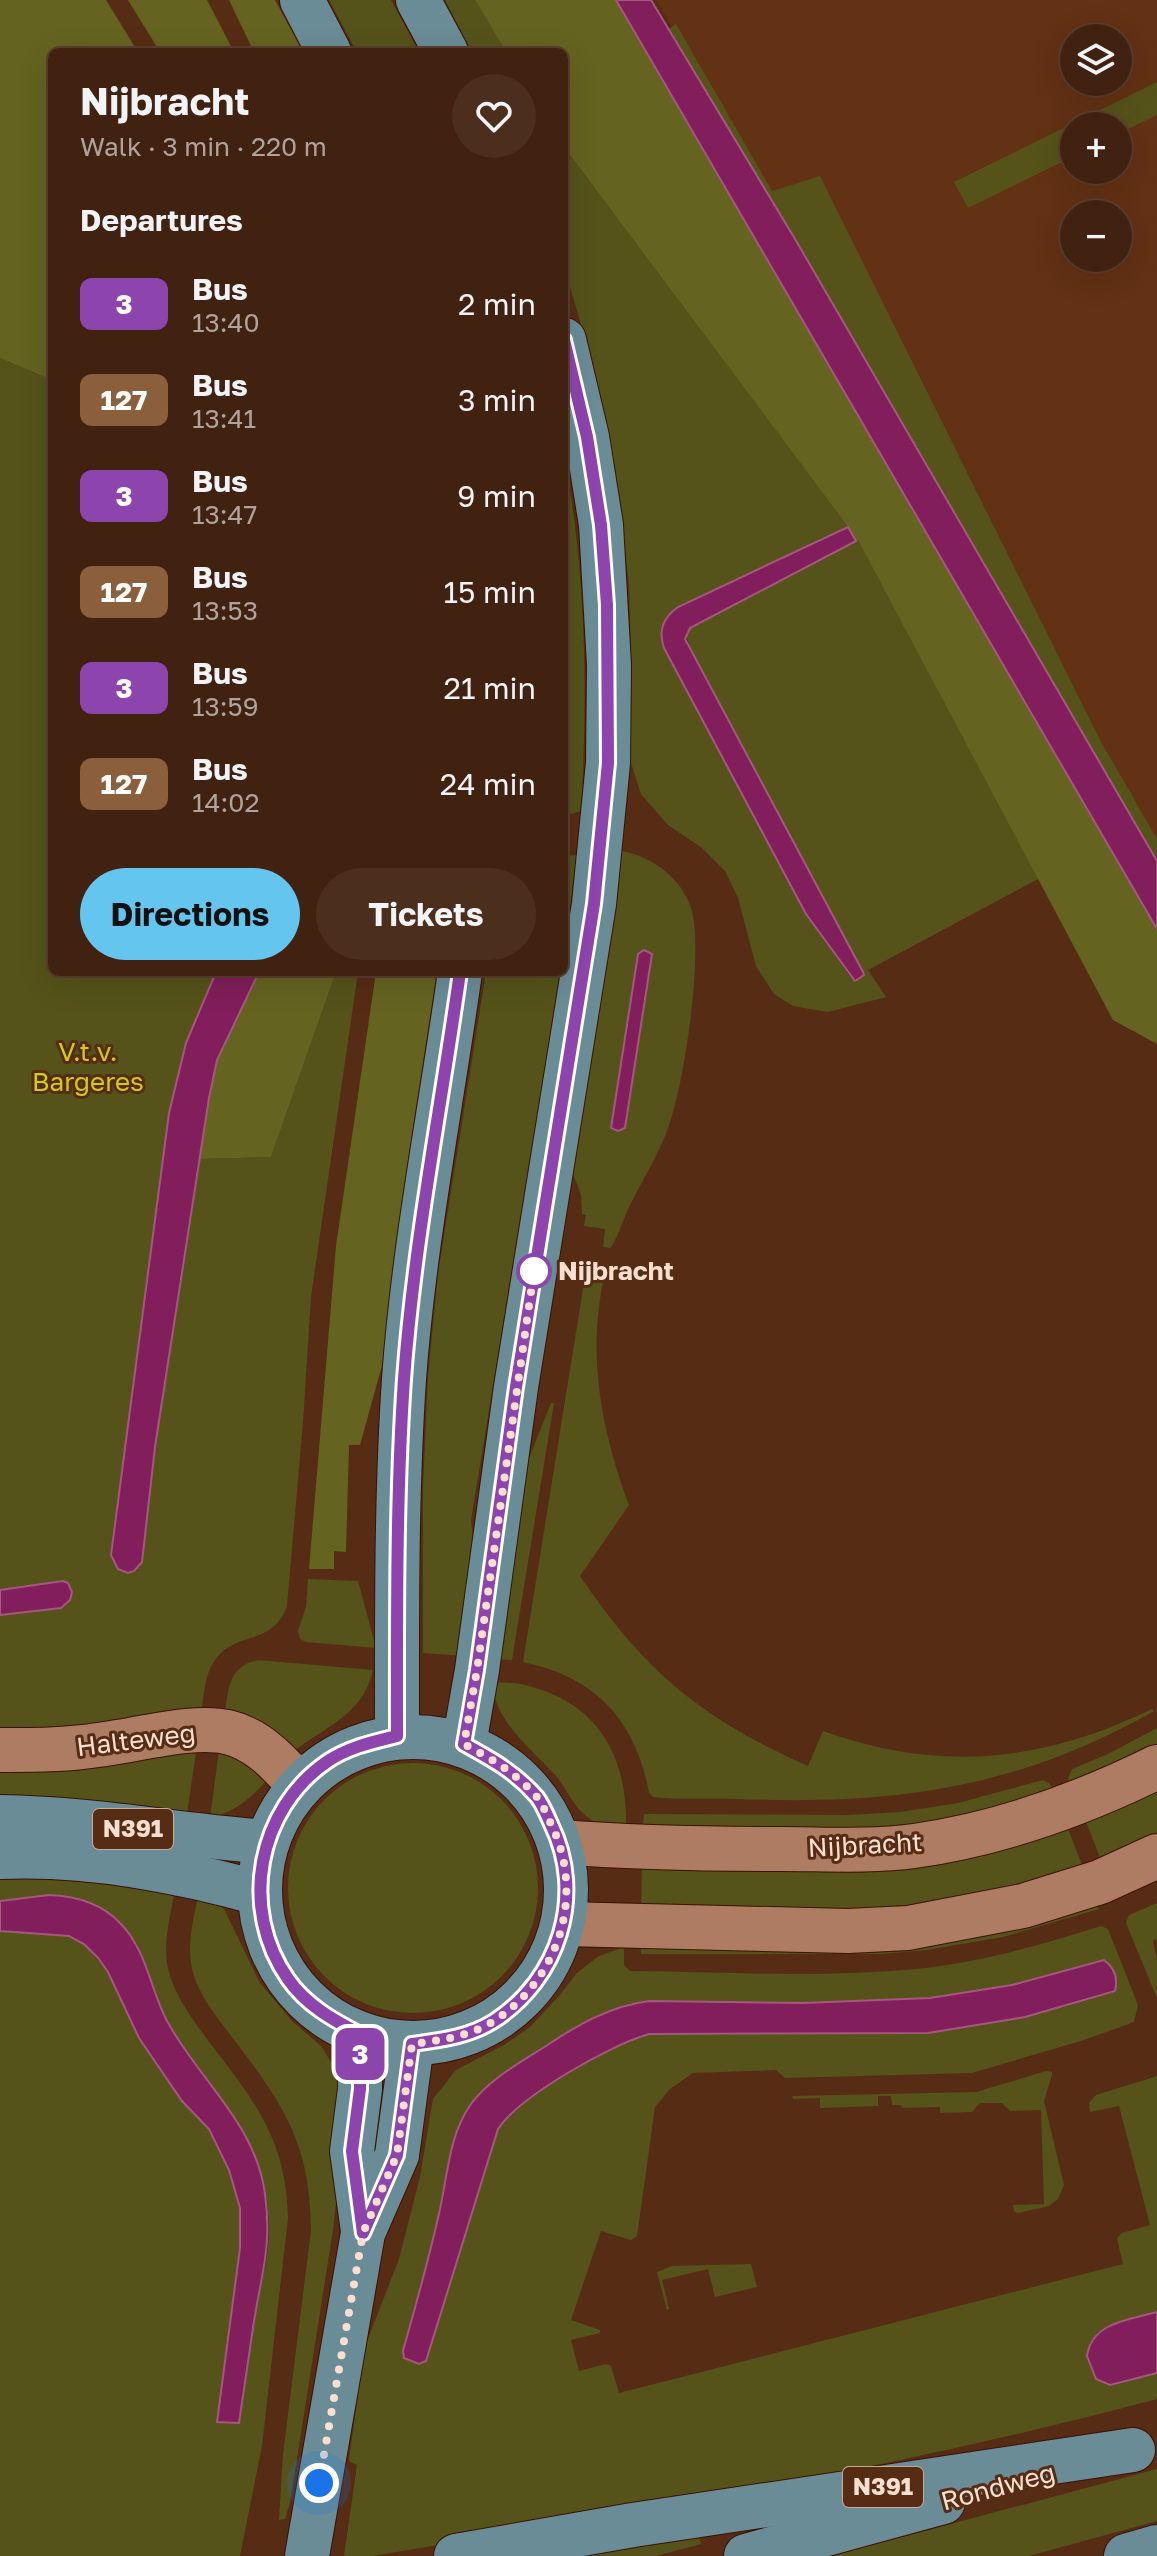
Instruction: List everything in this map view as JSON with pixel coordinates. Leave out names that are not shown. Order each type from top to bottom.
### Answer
[{"type":"main road","points":[[302,0],[327,48]]},
{"type":"main road","points":[[418,0],[444,48]]},
{"type":"main road","points":[[464,1744],[540,1233],[594,904],[608,763],[607,605],[601,525],[587,437],[568,357]]},
{"type":"main road","points":[[397,1736],[400,1456],[404,1379],[427,1178],[459,976]]},
{"type":"main road","points":[[397,1736],[431,1736],[464,1744],[506,1766],[539,1800],[560,1842],[568,1883],[564,1924],[549,1963],[525,1997],[492,2023],[453,2039],[412,2044],[360,2034],[320,2012],[288,1979],[267,1938],[259,1893],[267,1842],[280,1812],[300,1786],[328,1761],[349,1750],[397,1736]]},
{"type":"main road","name":"N391","points":[[0,1817],[52,1818],[196,1837],[267,1842]]},
{"type":"main road","name":"N391","points":[[0,1857],[34,1855],[190,1874],[259,1893]]},
{"type":"main road","points":[[360,2034],[360,2089],[352,2151],[363,2233]]},
{"type":"main road","points":[[307,2556],[363,2233],[397,2155],[412,2044]]},
{"type":"main road","name":"N391","points":[[456,2556],[662,2520],[1145,2446]]},
{"type":"main road","name":"Rondweg","points":[[746,2556],[1145,2446]]},
{"type":"main road","points":[[1126,2556],[1157,2549]]},
{"type":"main road","points":[[1146,2556],[1157,2549]]},
{"type":"street","name":"Halteweg","points":[[0,1750],[69,1749],[199,1730],[226,1731],[248,1739],[274,1757],[300,1786]]},
{"type":"street","name":"Nijbracht","points":[[560,1842],[650,1849],[869,1850],[914,1846],[1014,1825],[1118,1787],[1157,1767]]},
{"type":"street","points":[[564,1924],[848,1931],[908,1928],[1023,1906],[1100,1882],[1157,1856]]},
{"type":"shaded area","points":[[0,0],[106,0],[136,48],[48,48],[48,378],[0,358]]},
{"type":"shaded area","points":[[128,0],[207,0],[232,48],[158,48]]},
{"type":"shaded area","points":[[229,0],[275,0],[301,48],[252,48]]},
{"type":"shaded area","points":[[475,0],[616,0],[1157,929],[1157,1044],[1113,1020],[858,540],[568,152],[568,48],[504,48]]},
{"type":"shaded area","points":[[616,0],[651,0],[795,239],[1157,861],[1157,929]]},
{"type":"shaded area","points":[[656,0],[1157,0],[1157,855],[769,190]]},
{"type":"shaded area","points":[[848,527],[856,541],[690,628],[685,639],[863,972],[864,975],[855,981],[806,914],[664,648],[662,636],[665,620],[678,607]]},
{"type":"shaded area","points":[[644,950],[652,954],[625,1128],[618,1131],[611,1128],[638,954]]},
{"type":"shaded area","points":[[214,976],[257,976],[217,1060],[155,1447],[142,1562],[128,1573],[118,1569],[111,1555],[169,1113],[186,1043]]},
{"type":"shaded area","points":[[257,976],[335,976],[271,1157],[198,1159],[217,1060]]},
{"type":"shaded area","points":[[375,976],[436,976],[402,1199],[383,1362],[360,1445],[349,1445],[346,1552],[334,1551],[334,1569],[309,1569],[336,1246]]},
{"type":"shaded area","points":[[63,1581],[68,1583],[72,1592],[70,1600],[61,1608],[0,1615],[0,1590]]},
{"type":"shaded area","points":[[49,1895],[78,1899],[96,1906],[113,1916],[129,1934],[142,1957],[167,2021],[225,2103],[260,2169],[267,2212],[267,2244],[239,2423],[217,2422],[240,2248],[240,2208],[229,2170],[209,2129],[182,2101],[139,2038],[108,1972],[98,1958],[84,1944],[69,1936],[0,1931],[0,1901]]},
{"type":"shaded area","points":[[1104,1960],[1115,1974],[1115,1991],[1025,2017],[928,2033],[649,2034],[567,2073],[525,2102],[498,2129],[426,2361],[419,2364],[404,2358],[403,2351],[432,2244],[450,2155],[464,2116],[471,2104],[497,2078],[572,2030],[609,2012],[649,2001],[803,2003],[930,1998],[1012,1985]]},
{"type":"shaded area","points":[[1157,2312],[1157,2373],[1110,2385],[1096,2379],[1087,2356],[1096,2336],[1113,2324]]},
{"type":"green space","points":[[329,0],[391,0],[417,48],[355,48]]},
{"type":"green space","points":[[445,0],[475,0],[504,48],[470,48]]},
{"type":"green space","points":[[676,24],[772,191],[820,176],[1099,738],[1157,839],[1157,861],[795,239],[669,29]]},
{"type":"green space","points":[[1157,82],[1157,115],[1132,127],[1132,112],[1096,112],[1132,96]]},
{"type":"green space","points":[[1060,130],[1060,163],[968,208],[954,182]]},
{"type":"green space","points":[[568,152],[848,527],[678,607],[664,649],[806,914],[849,975],[863,972],[692,653],[686,635],[690,628],[858,539],[1040,878],[868,970],[886,997],[828,1012],[793,1006],[774,994],[756,966],[738,898],[725,871],[702,848],[668,825],[641,794],[630,760],[629,585],[621,513],[597,380],[568,280]]},
{"type":"green space","name":"V.t.v. Bargeres","points":[[0,358],[48,378],[48,976],[214,976],[186,1043],[169,1113],[111,1555],[118,1568],[142,1561],[155,1447],[198,1159],[271,1157],[335,976],[357,976],[311,1297],[287,1606],[280,1619],[272,1628],[233,1645],[215,1660],[207,1679],[201,1715],[0,1737],[0,1615],[22,1611],[28,1585],[0,1590]]},
{"type":"green space","points":[[568,479],[577,543],[583,632],[581,811],[568,815]]},
{"type":"green space","points":[[622,851],[644,858],[665,871],[688,900],[695,931],[691,1016],[676,1102],[666,1133],[610,1248],[603,1247],[605,1229],[584,1226],[586,1215],[582,1214],[581,1195],[573,1173]],"holes":[[[644,950],[652,954],[625,1127],[618,1131],[611,1127],[638,954]]]},
{"type":"green space","points":[[577,855],[568,921],[568,856]]},
{"type":"green space","points":[[485,976],[560,976],[471,1520],[478,1590],[467,1656],[423,1653],[423,1489],[428,1376],[438,1274]]},
{"type":"green space","points":[[587,1264],[606,1268],[597,1329],[599,1388],[610,1446],[629,1505],[580,1576],[628,1640],[706,1711],[808,1766],[823,1731],[908,1753],[990,1756],[1071,1741],[1152,1709],[1154,1711],[1053,1758],[1003,1775],[953,1786],[849,1799],[653,1797],[649,1793],[634,1744],[608,1706],[592,1691],[572,1679],[523,1662]]},
{"type":"green space","points":[[551,1403],[554,1403],[512,1660],[495,1659],[523,1473]]},
{"type":"green space","points":[[308,1579],[358,1581],[376,1648],[300,1639],[298,1631],[306,1607]]},
{"type":"green space","points":[[258,1660],[373,1670],[361,1698],[352,1709],[294,1751],[225,1712],[236,1672]]},
{"type":"green space","points":[[494,1682],[521,1684],[551,1694],[573,1705],[591,1720],[605,1738],[615,1759],[626,1806],[626,1833],[597,1823],[578,1808],[557,1777],[506,1721],[494,1695]]},
{"type":"green space","points":[[1157,1728],[1157,1751],[1073,1791],[1068,1778],[1072,1769]]},
{"type":"green space","points":[[220,1743],[273,1773],[245,1801],[210,1818]]},
{"type":"green space","points":[[197,1745],[186,1821],[0,1803],[0,1764]]},
{"type":"green space","points":[[401,1763],[425,1763],[461,1772],[502,1799],[529,1840],[536,1864],[536,1912],[529,1936],[502,1977],[461,2004],[425,2013],[401,2013],[365,2004],[324,1977],[297,1936],[288,1900],[288,1876],[297,1840],[324,1799],[365,1772]]},
{"type":"green space","points":[[1157,1779],[1157,1843],[1103,1865],[1083,1814]]},
{"type":"green space","points":[[1043,1780],[1050,1784],[1055,1797],[943,1826],[642,1832],[644,1814],[848,1815],[900,1812],[958,1803]]},
{"type":"green space","points":[[1065,1821],[1085,1873],[958,1906],[641,1915],[642,1859]]},
{"type":"green space","points":[[0,1867],[176,1883],[166,1948],[171,1979],[191,2017],[254,2104],[275,2144],[286,2191],[288,2218],[262,2446],[240,2556],[0,2556],[0,1931],[69,1936],[84,1944],[108,1972],[139,2038],[182,2101],[209,2129],[219,2147],[240,2208],[240,2248],[217,2422],[239,2423],[269,2230],[266,2198],[249,2144],[236,2120],[169,2025],[135,1940],[49,1895],[0,1901]]},
{"type":"green space","points":[[199,1889],[224,1909],[260,1983],[292,2021],[321,2046],[341,2087],[343,2135],[333,2230],[290,2503],[285,2519],[279,2520],[283,2454],[311,2230],[306,2173],[300,2150],[281,2107],[209,2006],[195,1978],[190,1948]]},
{"type":"green space","points":[[1095,1897],[1099,1909],[1003,1937],[927,1950],[881,1954],[641,1954],[641,1943]]},
{"type":"green space","points":[[1157,1903],[1157,1939],[1153,1941],[1157,1960],[1157,1998],[1126,1923],[1129,1915]]},
{"type":"green space","points":[[1101,1926],[1108,1929],[1138,2005],[1134,2022],[972,2073],[785,2078],[776,2070],[693,2073],[670,2089],[655,2107],[637,2236],[631,2240],[601,2231],[571,2320],[600,2330],[600,2333],[571,2340],[579,2371],[606,2364],[611,2366],[619,2393],[1123,2264],[1117,2238],[1122,2233],[1150,2225],[1119,2106],[1090,2112],[1089,2103],[1096,2095],[1157,2076],[1157,2312],[1107,2326],[1096,2379],[1110,2385],[1157,2373],[1157,2399],[1060,2424],[766,2487],[373,2556],[344,2556],[357,2465],[349,2461],[364,2349],[399,2259],[420,2177],[433,2099],[456,2070],[529,2028],[576,1974],[599,1956],[624,1947],[624,1965],[630,1971],[774,1974],[881,1972],[987,1958]]},
{"type":"green space","points":[[1046,2071],[1052,2072],[1052,2075],[1044,2101],[1064,2185],[1058,2199],[1049,2206],[1018,2213],[1013,2205],[1044,2204],[1041,2110],[1010,2111],[1002,2103],[980,2103],[972,2112],[940,2113],[940,2107],[902,2108],[901,2105],[892,2105],[891,2096],[878,2096],[878,2106],[820,2108],[820,2098],[793,2099],[792,2096],[976,2092]]},
{"type":"green space","points":[[751,2264],[757,2287],[715,2297],[708,2269],[662,2280],[667,2310],[657,2272],[672,2266]]},
{"type":"green space","points":[[1157,2469],[1157,2521],[1029,2556],[831,2556]]},
{"type":"green space","points":[[696,2525],[701,2544],[656,2556],[520,2556]]},
{"type":"bus line","name":"3","points":[[459,976],[427,1178],[404,1379],[400,1456],[397,1736],[360,1745],[328,1761],[300,1786],[280,1812],[267,1842],[259,1893],[267,1938],[288,1979],[320,2012],[360,2034],[360,2089],[352,2151],[363,2233],[397,2155],[412,2044],[453,2039],[492,2023],[525,1997],[549,1963],[564,1924],[568,1883],[560,1842],[539,1800],[506,1766],[464,1744],[516,1387],[594,904],[608,763],[609,665],[601,525],[587,437],[568,357]]},
{"type":"place","name":"Nijbracht","points":[[534,1271]]},
{"type":"route","points":[[319,2483],[363,2233],[397,2155],[412,2044],[453,2039],[492,2023],[525,1997],[549,1963],[564,1924],[568,1883],[560,1842],[539,1800],[506,1766],[464,1744],[534,1271]]}]
